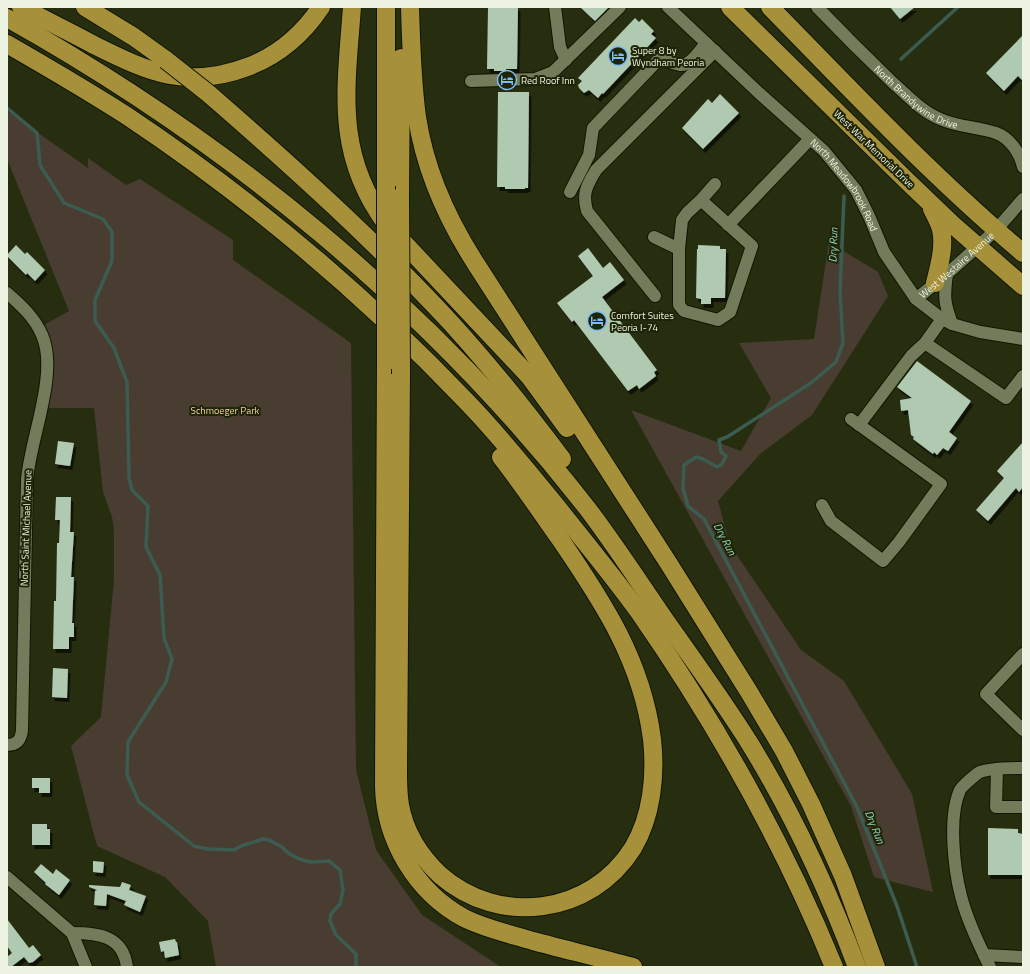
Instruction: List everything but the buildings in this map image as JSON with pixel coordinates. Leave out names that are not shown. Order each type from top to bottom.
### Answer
[{"type":"highway","points":[[21,7],[142,68],[170,75],[202,78],[237,71],[274,56],[300,33],[322,7]]},
{"type":"highway","points":[[85,7],[166,60],[210,94],[356,227],[409,279],[450,323],[521,406],[573,474],[589,511]]},
{"type":"highway","points":[[352,7],[346,88],[347,128],[350,145],[358,170],[374,207],[407,248],[495,340],[547,399],[749,692]]},
{"type":"highway","points":[[379,7],[386,179]]},
{"type":"highway","points":[[386,7],[384,786],[386,811],[394,838],[408,865],[438,900],[464,917],[511,935],[633,967]]},
{"type":"highway","points":[[401,7],[401,374],[398,770],[401,810],[408,830],[420,853],[434,869],[460,889],[474,897],[502,906],[524,908],[551,905],[584,893],[600,882],[618,868],[633,847],[646,820],[651,794],[653,772],[652,738],[647,712],[639,684],[627,651],[611,617],[528,493],[483,434],[468,402]]},
{"type":"highway","points":[[410,7],[414,88],[418,123],[433,178],[451,221],[472,257],[669,564],[784,751],[824,832],[843,876],[876,967]]},
{"type":"highway","name":"West War Memorial Drive","points":[[730,7],[929,202],[976,246],[1023,286]]},
{"type":"highway","points":[[770,7],[908,147],[996,230],[1023,253]]},
{"type":"highway","points":[[7,18],[74,56],[159,111],[263,187],[329,241],[406,309],[520,428],[589,511],[724,704],[751,746],[789,815],[812,861],[836,914],[857,967]]},
{"type":"highway","points":[[7,44],[107,103],[209,174],[260,213],[390,325],[468,402],[516,457],[596,555],[635,607],[674,664],[753,796],[800,889],[834,967]]},
{"type":"highway","points":[[7,55],[36,71],[107,103]]},
{"type":"highway","points":[[929,202],[940,229],[942,242],[941,278]]},
{"type":"street","points":[[555,7],[560,47],[566,60]]},
{"type":"street","points":[[471,81],[535,79],[553,72],[620,7]]},
{"type":"street","name":"North Meadowbrook Road","points":[[668,7],[824,151],[856,190],[884,252],[916,299],[947,321],[980,332],[1023,339]]},
{"type":"street","name":"North Brandywine Drive","points":[[817,7],[861,52],[918,105],[939,119],[957,125],[997,133],[1014,146],[1022,160],[1023,167]]},
{"type":"street","points":[[570,192],[589,155],[593,128],[658,60],[685,65],[710,47]]},
{"type":"street","points":[[656,296],[587,211],[584,201],[586,187],[596,170],[710,47]]},
{"type":"street","points":[[728,225],[810,139]]},
{"type":"street","points":[[701,200],[752,246],[730,312],[718,320],[684,311],[679,305],[679,249],[682,220],[686,213],[701,200],[715,184]]},
{"type":"street","points":[[996,230],[1023,199]]},
{"type":"street","name":"West Westaire Avenue","points":[[916,299],[996,230]]},
{"type":"street","points":[[654,237],[679,249]]},
{"type":"street","points":[[822,505],[831,521],[883,561],[900,542],[941,484],[855,422],[911,356],[947,321],[945,294],[941,278]]},
{"type":"street","name":"North Saint Michael Avenue","points":[[7,293],[25,309],[38,328],[46,347],[48,364],[40,416],[30,458],[27,480],[22,730],[21,736],[17,743],[7,745]]},
{"type":"street","points":[[925,343],[1006,398],[1023,376]]},
{"type":"street","points":[[1023,654],[986,694],[1023,730]]},
{"type":"street","points":[[990,967],[975,935],[961,896],[953,840],[954,812],[961,789],[979,772],[997,769],[1023,768]]},
{"type":"street","points":[[997,769],[996,807],[1023,808]]},
{"type":"street","points":[[7,877],[72,933],[76,946],[86,967]]},
{"type":"street","points":[[72,933],[88,933],[104,936],[113,940],[119,945],[126,956],[127,967]]},
{"type":"street","points":[[984,955],[1023,957]]},
{"type":"green space","name":"Schmoeger Park","points":[[7,111],[88,168],[88,158],[126,185],[140,179],[233,240],[233,260],[351,343],[356,770],[376,850],[422,915],[501,967],[216,967],[208,921],[165,877],[97,846],[71,746],[101,717],[114,580],[114,530],[112,517],[103,492],[94,408],[41,408],[46,381],[39,328],[69,311],[7,159]]},
{"type":"green space","points":[[829,242],[878,272],[888,296],[812,415],[760,454],[718,501],[730,545],[801,650],[844,681],[912,794],[933,892],[874,877],[851,806],[631,410],[741,451],[771,398],[739,343],[814,339]]},
{"type":"waterway","name":"Dry Run","points":[[901,59],[958,7]]},
{"type":"waterway","points":[[7,108],[37,133],[40,165],[64,203],[103,219],[112,232],[112,261],[95,300],[95,321],[114,348],[127,382],[129,478],[132,490],[148,506],[146,547],[160,575],[164,638],[172,659],[166,682],[128,742],[127,775],[139,802],[194,846],[208,849],[234,850],[241,846],[263,839],[269,840],[282,847],[288,853],[299,859],[311,862],[329,861],[340,870],[343,890],[340,904],[331,914],[330,921],[336,935],[356,954],[356,967]]},
{"type":"waterway","name":"Dry Run","points":[[844,196],[840,291],[843,343],[836,362],[811,383],[727,437],[719,440],[721,452],[726,456],[722,464],[717,467],[703,459],[696,457],[684,465],[683,488],[688,506],[704,519],[857,807],[897,906],[917,967]]},
{"type":"place","name":"Super 8 by Wyndham Peoria","points":[[618,56]]},
{"type":"place","name":"Red Roof Inn","points":[[507,80]]},
{"type":"place","name":"Comfort Suites Peoria I-74","points":[[597,321]]}]
